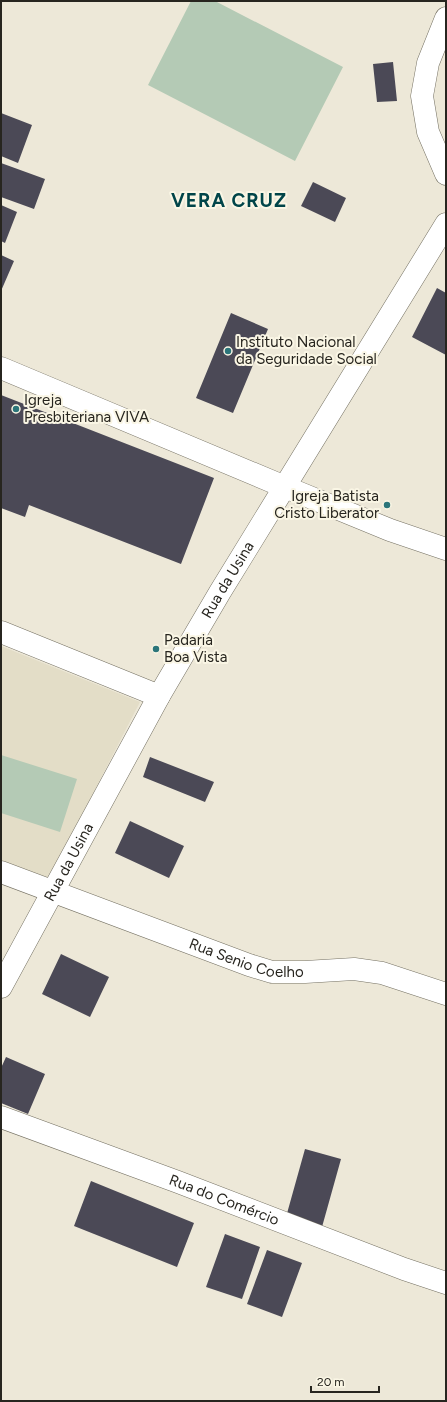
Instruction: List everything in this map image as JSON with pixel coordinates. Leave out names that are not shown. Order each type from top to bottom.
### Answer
[{"type":"street","points":[[446,18],[428,63],[422,96],[428,132],[446,174]]},
{"type":"street","name":"Rua da Usina","points":[[1,986],[159,696],[220,592],[446,224]]},
{"type":"street","points":[[1,368],[285,488],[390,530],[446,549]]},
{"type":"street","points":[[1,632],[159,696]]},
{"type":"street","name":"Rua Senio Coelho","points":[[1,872],[248,965],[272,972],[305,972],[354,969],[382,973],[446,994]]},
{"type":"street","name":"Rua do Comércio","points":[[1,1117],[178,1182],[404,1269],[446,1283]]},
{"type":"shaded area","points":[[1,646],[140,702],[49,879],[1,862]]},
{"type":"green space","points":[[191,1],[215,1],[343,67],[295,161],[148,85]]},
{"type":"green space","points":[[1,755],[77,779],[60,832],[1,813]]},
{"type":"building","points":[[393,62],[397,101],[377,102],[373,64]]},
{"type":"building","points":[[1,113],[32,125],[18,163],[1,156]]},
{"type":"building","points":[[1,163],[45,179],[34,209],[1,197]]},
{"type":"building","points":[[313,182],[346,198],[335,222],[301,206]]},
{"type":"building","points":[[1,205],[17,212],[5,243],[1,241]]},
{"type":"building","points":[[1,255],[14,261],[1,291]]},
{"type":"building","points":[[437,288],[446,293],[446,355],[412,337]]},
{"type":"building","points":[[231,313],[268,329],[233,413],[196,398]]},
{"type":"building","points":[[1,395],[214,478],[181,564],[29,505],[25,517],[1,508]]},
{"type":"building","points":[[150,757],[214,782],[205,802],[143,777]]},
{"type":"building","points":[[130,821],[184,846],[169,878],[115,853]]},
{"type":"building","points":[[61,954],[109,977],[90,1017],[42,994]]},
{"type":"building","points":[[6,1057],[45,1074],[28,1114],[1,1103],[1,1068]]},
{"type":"building","points":[[305,1149],[341,1159],[322,1227],[286,1217]]},
{"type":"building","points":[[91,1181],[194,1223],[177,1267],[74,1226]]},
{"type":"building","points":[[225,1234],[260,1247],[242,1299],[206,1287]]},
{"type":"building","points":[[267,1250],[302,1263],[282,1317],[247,1304]]},
{"type":"place","name":"Instituto Nacional da Seguridade Social","points":[[228,351]]},
{"type":"place","name":"Igreja Presbiteriana VIVA","points":[[16,409]]},
{"type":"place","name":"Igreja Batista Cristo Liberator","points":[[387,505]]},
{"type":"place","name":"Padaria Boa Vista","points":[[156,649]]},
{"type":"district","name":"VERA CRUZ","points":[[229,200]]}]
